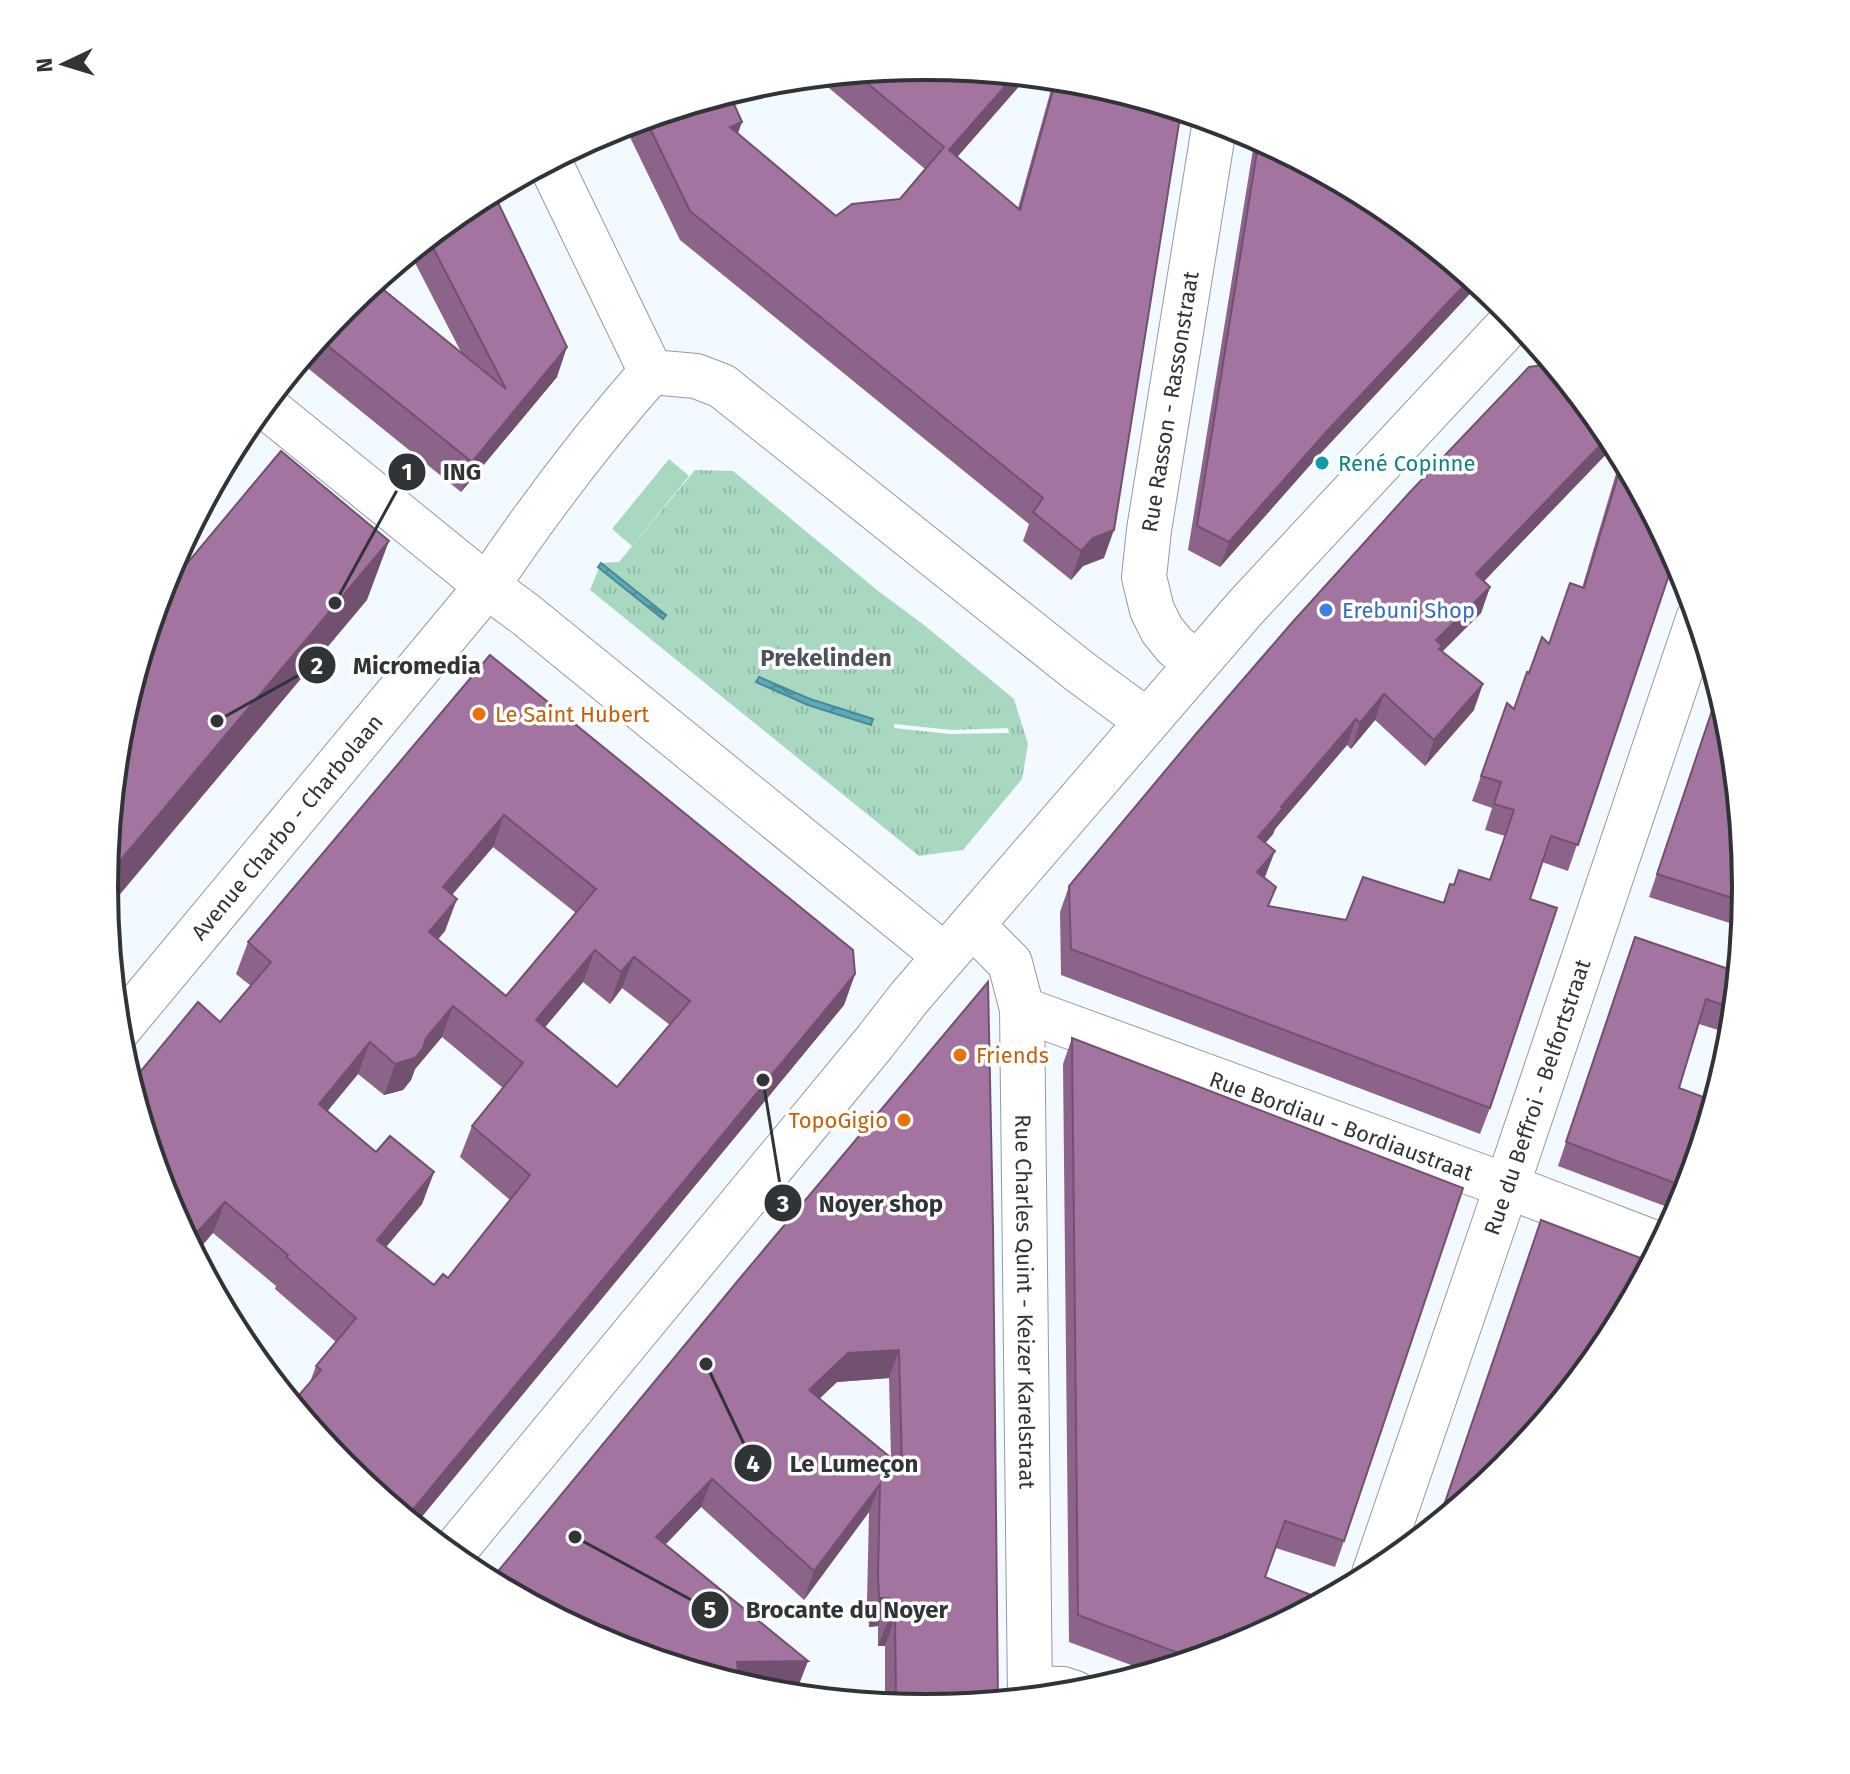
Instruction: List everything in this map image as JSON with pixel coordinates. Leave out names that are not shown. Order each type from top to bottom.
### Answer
[{"type":"street","name":"Rue Rasson - Rassonstraat","points":[[1197,663],[1175,646],[1162,630],[1152,610],[1144,577],[1213,133]]},
{"type":"street","points":[[554,171],[651,372],[696,376],[722,386],[1079,671],[1147,721]]},
{"type":"street","points":[[459,1545],[958,940],[1256,595],[1506,327]]},
{"type":"street","name":"Avenue Charbo - Charbolaan","points":[[129,1016],[487,586],[534,519],[623,403],[651,372]]},
{"type":"street","name":"Rue Charles Quint - Keizer Karelstraat","points":[[273,412],[487,586],[958,940],[1010,963],[1022,1009],[1030,1687]]},
{"type":"street","name":"Rue du Beffroi - Belfortstraat","points":[[1382,1552],[1692,637]]},
{"type":"street","name":"Rue Bordiau - Bordiaustraat","points":[[1022,1009],[1650,1241]]},
{"type":"green space","points":[[669,459],[689,476],[632,546],[612,529]]},
{"type":"green space","points":[[695,470],[733,471],[1014,699],[1028,744],[1022,779],[963,850],[919,856],[590,590],[601,563],[619,562]],"holes":[[[759,677],[871,725],[808,705],[757,683]],[[894,724],[952,730],[1008,728],[1009,733],[950,734],[894,728]]]},
{"type":"water","points":[[601,563],[666,615],[663,619],[598,567]]},
{"type":"water","points":[[759,677],[810,699],[873,719],[871,725],[808,705],[756,682]]},
{"type":"building","points":[[925,80],[1006,85],[949,150],[1020,210],[1053,91],[1134,107],[1179,122],[1114,530],[1093,538],[1081,551],[1033,512],[1043,498],[690,211],[650,129],[734,103],[742,122],[730,127],[836,216],[852,204],[900,199],[944,147],[866,83]]},
{"type":"building","points":[[1257,152],[1328,188],[1373,216],[1463,286],[1328,430],[1229,542],[1197,526]]},
{"type":"building","points":[[498,203],[567,347],[472,462],[327,345],[383,289],[506,389],[433,248]]},
{"type":"building","points":[[1540,365],[1600,445],[1476,574],[1490,587],[1436,640],[1442,646],[1439,649],[1483,684],[1434,740],[1384,694],[1360,723],[1356,719],[1258,837],[1275,851],[1257,872],[1276,887],[1268,906],[1346,920],[1363,877],[1444,903],[1450,884],[1454,885],[1459,870],[1490,880],[1514,810],[1494,804],[1501,782],[1481,776],[1507,703],[1514,709],[1542,637],[1549,644],[1570,583],[1584,588],[1618,475],[1669,574],[1578,845],[1551,836],[1530,899],[1557,908],[1490,1108],[1071,949],[1069,886],[1290,625],[1529,367]]},
{"type":"building","points":[[281,451],[389,541],[119,862],[125,782],[145,678],[184,567]]},
{"type":"building","points":[[490,655],[853,950],[855,974],[413,1510],[354,1458],[299,1395],[321,1370],[316,1366],[356,1318],[225,1202],[196,1233],[179,1196],[145,1096],[140,1072],[198,1002],[220,1022],[271,962],[248,942]],"holes":[[[504,815],[596,889],[506,996],[429,932],[457,899],[443,887]],[[595,950],[621,972],[634,957],[690,1001],[617,1087],[536,1020]],[[453,1006],[523,1063],[472,1126],[530,1175],[448,1278],[443,1274],[434,1285],[377,1240],[434,1172],[390,1136],[376,1152],[319,1104],[370,1042],[395,1064],[415,1058],[426,1038]]]},
{"type":"building","points":[[1712,711],[1725,782],[1732,898],[1657,874]]},
{"type":"building","points":[[1635,937],[1727,969],[1723,1005],[1706,999],[1679,1088],[1705,1097],[1676,1183],[1566,1142]]},
{"type":"building","points":[[988,982],[998,1690],[896,1693],[895,1617],[889,1618],[889,1598],[879,1598],[880,1484],[814,1571],[712,1479],[656,1537],[808,1661],[737,1662],[738,1672],[716,1667],[616,1633],[568,1611],[498,1571]],"holes":[[[899,1350],[902,1467],[809,1390],[848,1353]]]},
{"type":"building","points":[[1072,1038],[1463,1188],[1344,1541],[1285,1521],[1265,1577],[1311,1595],[1234,1633],[1178,1653],[1078,1615]]},
{"type":"building","points":[[1541,1220],[1641,1258],[1596,1335],[1565,1378],[1496,1458],[1444,1504]]},
{"type":"place","name":"René Copinne","points":[[1322,463]]},
{"type":"place","name":"ING","points":[[335,603]]},
{"type":"place","name":"Erebuni Shop","points":[[1326,610]]},
{"type":"place","name":"Le Saint Hubert","points":[[479,714]]},
{"type":"place","name":"Micromedia","points":[[217,721]]},
{"type":"place","name":"Friends","points":[[960,1055]]},
{"type":"place","name":"Noyer shop","points":[[763,1080]]},
{"type":"place","name":"TopoGigio","points":[[904,1120]]},
{"type":"place","name":"Le Lumeçon","points":[[706,1364]]},
{"type":"place","name":"Brocante du Noyer","points":[[575,1537]]},
{"type":"district","name":"Prekelinden","points":[[826,658]]}]
